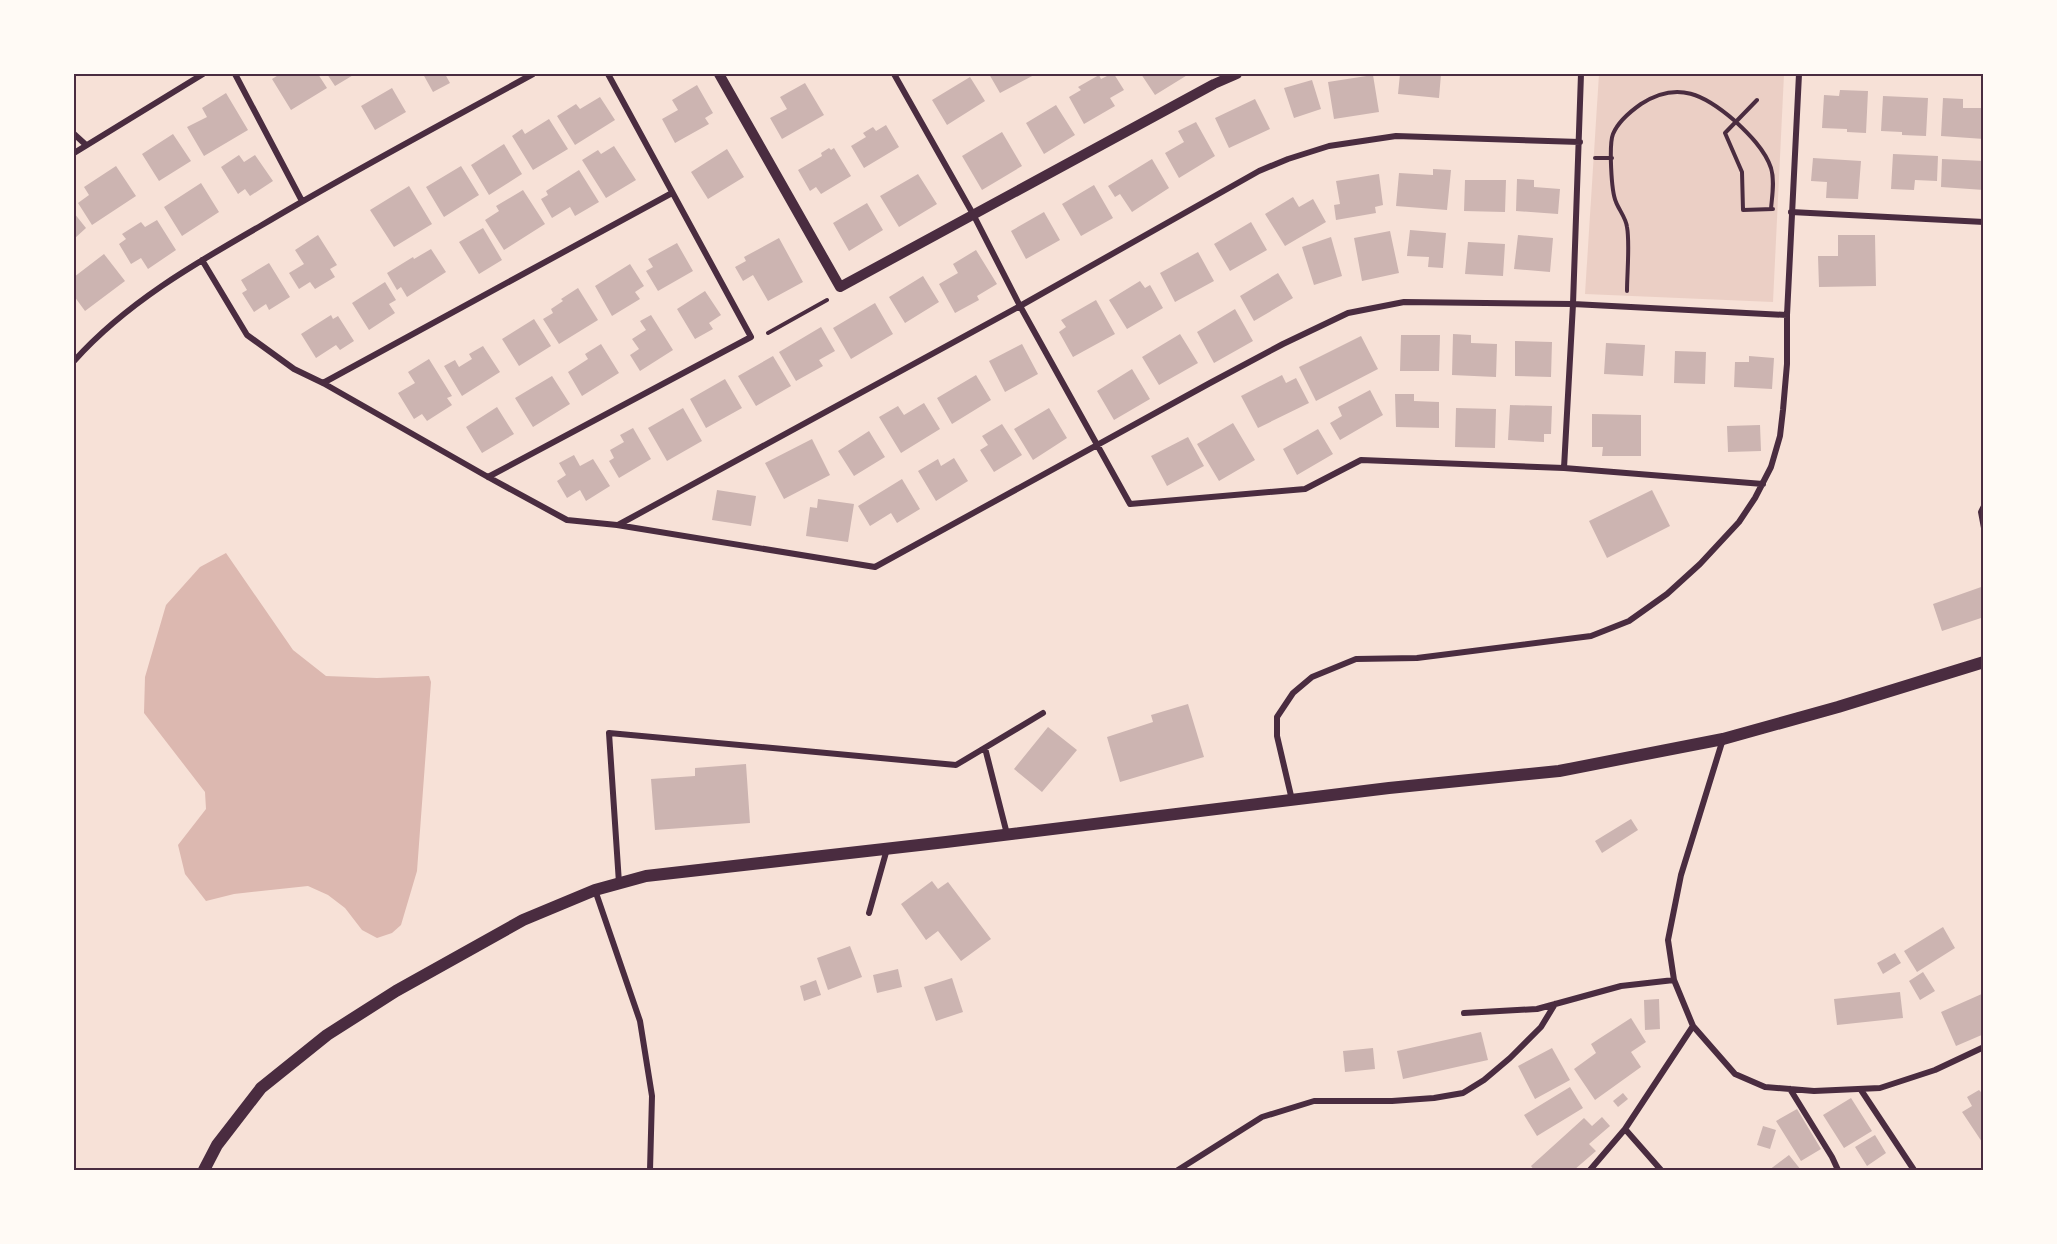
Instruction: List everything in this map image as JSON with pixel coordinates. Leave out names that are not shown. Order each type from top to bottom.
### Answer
[{"type":"main road","points":[[204,1170],[217,1145],[261,1088],[327,1035],[396,991],[523,920],[595,890],[619,883],[646,876],[1389,788],[1559,771],[1723,739],[1838,707],[1983,662]]},
{"type":"street","points":[[74,153],[85,144],[203,74]]},
{"type":"street","points":[[235,74],[302,201]]},
{"type":"street","points":[[74,361],[120,316],[201,260],[302,201],[533,74]]},
{"type":"street","points":[[488,477],[751,337],[609,74]]},
{"type":"street","points":[[719,74],[840,287],[1214,84],[1237,74]]},
{"type":"street","points":[[894,74],[973,214],[1020,306],[1130,504],[1305,489],[1361,460],[1564,468],[1762,484]]},
{"type":"street","points":[[1564,468],[1580,142],[1581,74]]},
{"type":"street","points":[[1292,800],[1277,736],[1277,717],[1293,693],[1312,677],[1356,659],[1417,658],[1592,636],[1629,621],[1667,594],[1700,564],[1739,522],[1772,466],[1780,436],[1787,363],[1787,315],[1798,74]]},
{"type":"street","points":[[74,134],[85,144]]},
{"type":"street","points":[[617,525],[1020,306],[1259,171],[1288,159],[1329,146],[1396,136],[1580,142]]},
{"type":"street","points":[[323,383],[672,193]]},
{"type":"street","points":[[1791,212],[1983,222]]},
{"type":"street","points":[[201,260],[247,335],[294,369],[567,520],[617,525],[875,567],[1095,444],[1273,350],[1348,314],[1404,302],[1573,304],[1787,315]]},
{"type":"street","points":[[1983,506],[1981,512],[1983,528]]},
{"type":"street","points":[[619,883],[609,733],[956,765],[1043,713]]},
{"type":"street","points":[[1723,739],[1681,875],[1668,940],[1674,980],[1693,1026],[1735,1074],[1765,1087],[1814,1091],[1880,1088],[1935,1070],[1983,1047]]},
{"type":"street","points":[[985,748],[1007,835]]},
{"type":"street","points":[[869,913],[887,849]]},
{"type":"street","points":[[595,890],[640,1021],[652,1096],[650,1170]]},
{"type":"street","points":[[1464,1013],[1538,1009],[1621,986],[1674,980]]},
{"type":"street","points":[[1178,1170],[1262,1117],[1314,1101],[1392,1101],[1463,1093],[1484,1080],[1510,1058],[1541,1027],[1555,1004]]},
{"type":"street","points":[[1590,1170],[1625,1129],[1693,1026]]},
{"type":"street","points":[[1790,1089],[1838,1170]]},
{"type":"street","points":[[1861,1090],[1914,1170]]},
{"type":"street","points":[[1625,1129],[1661,1170]]},
{"type":"path","points":[[1627,307],[1627,227],[1612,188],[1612,135],[1633,110],[1663,93],[1685,93],[1708,100],[1736,122],[1761,150],[1772,170],[1771,209]]},
{"type":"path","points":[[1757,100],[1725,133],[1742,172],[1743,210],[1771,209],[1791,212]]},
{"type":"path","points":[[751,337],[765,335],[833,297],[840,287]]},
{"type":"shaded area","points":[[1599,74],[1784,74],[1773,302],[1585,294]]},
{"type":"shaded area","points":[[226,553],[293,650],[326,676],[377,678],[429,676],[431,682],[417,871],[401,925],[392,933],[377,938],[362,930],[345,908],[328,895],[308,886],[234,894],[206,901],[185,874],[178,845],[206,809],[205,792],[144,713],[145,677],[166,605],[200,567]]},
{"type":"building","points":[[280,74],[318,74],[327,88],[291,110],[272,79]]},
{"type":"building","points":[[327,74],[355,74],[335,86]]},
{"type":"building","points":[[423,74],[445,74],[450,83],[433,92]]},
{"type":"building","points":[[989,74],[1036,74],[1000,93]]},
{"type":"building","points":[[1114,74],[1124,90],[1110,98],[1115,106],[1084,124],[1069,97],[1081,90],[1078,87],[1099,75],[1101,79]]},
{"type":"building","points":[[1141,74],[1189,74],[1155,95]]},
{"type":"building","points":[[1400,74],[1441,74],[1439,98],[1398,94]]},
{"type":"building","points":[[1373,75],[1379,112],[1334,119],[1328,82]]},
{"type":"building","points":[[970,77],[985,101],[947,125],[932,100]]},
{"type":"building","points":[[1312,80],[1321,109],[1294,118],[1284,88]]},
{"type":"building","points":[[805,83],[824,115],[782,139],[770,118],[787,109],[780,97]]},
{"type":"building","points":[[697,85],[713,113],[705,118],[709,124],[675,143],[662,119],[678,110],[672,100]]},
{"type":"building","points":[[392,88],[406,112],[375,130],[361,106]]},
{"type":"building","points":[[1840,90],[1868,91],[1866,133],[1847,132],[1847,129],[1822,128],[1824,95],[1839,96]]},
{"type":"building","points":[[226,93],[248,130],[204,156],[187,127],[207,117],[202,108]]},
{"type":"building","points":[[1883,96],[1928,98],[1926,136],[1881,131]]},
{"type":"building","points":[[600,97],[615,120],[575,145],[557,116],[576,104],[580,109]]},
{"type":"building","points":[[1943,98],[1963,99],[1963,108],[1984,108],[1984,139],[1941,136]]},
{"type":"building","points":[[1255,99],[1270,129],[1229,148],[1215,118]]},
{"type":"building","points":[[1056,105],[1075,135],[1044,154],[1026,123]]},
{"type":"building","points":[[549,119],[568,149],[533,170],[512,136],[522,129],[525,134]]},
{"type":"building","points":[[1196,122],[1215,156],[1179,178],[1165,153],[1184,142],[1178,131]]},
{"type":"building","points":[[886,125],[899,147],[864,168],[851,146],[866,137],[863,133],[873,127],[876,131]]},
{"type":"building","points":[[1002,132],[1022,166],[982,190],[962,156]]},
{"type":"building","points":[[173,134],[191,161],[159,181],[142,154]]},
{"type":"building","points":[[504,144],[522,174],[489,195],[471,165]]},
{"type":"building","points":[[614,146],[636,180],[606,198],[582,160],[598,150],[601,154]]},
{"type":"building","points":[[829,148],[831,150],[834,148],[851,176],[821,194],[816,187],[810,191],[798,170],[822,156],[821,153]]},
{"type":"building","points":[[727,149],[744,177],[708,199],[691,172]]},
{"type":"building","points":[[1893,154],[1938,156],[1937,181],[1915,180],[1914,190],[1891,189]]},
{"type":"building","points":[[239,155],[244,162],[255,155],[273,181],[250,196],[245,189],[238,194],[221,167]]},
{"type":"building","points":[[1813,158],[1861,161],[1858,199],[1826,198],[1827,182],[1811,181]]},
{"type":"building","points":[[1152,159],[1169,188],[1132,212],[1120,194],[1115,197],[1108,186]]},
{"type":"building","points":[[1942,159],[1984,161],[1984,190],[1941,187]]},
{"type":"building","points":[[116,166],[136,196],[92,225],[78,203],[89,195],[84,187]]},
{"type":"building","points":[[461,166],[479,195],[444,217],[426,187]]},
{"type":"building","points":[[1433,169],[1451,170],[1447,210],[1396,206],[1399,173],[1433,175]]},
{"type":"building","points":[[579,170],[599,202],[575,216],[570,207],[552,218],[541,199],[548,195],[546,191]]},
{"type":"building","points":[[918,174],[937,204],[899,227],[880,196]]},
{"type":"building","points":[[1379,174],[1383,205],[1375,207],[1376,213],[1336,220],[1334,205],[1340,204],[1336,181]]},
{"type":"building","points":[[1517,179],[1534,180],[1534,187],[1560,189],[1558,214],[1516,211]]},
{"type":"building","points":[[1465,180],[1506,180],[1505,212],[1464,211]]},
{"type":"building","points":[[201,183],[219,212],[182,236],[164,207]]},
{"type":"building","points":[[1094,185],[1113,218],[1081,236],[1062,204]]},
{"type":"building","points":[[409,186],[432,224],[394,247],[370,210]]},
{"type":"building","points":[[523,190],[545,224],[504,250],[485,220],[499,211],[496,206]]},
{"type":"building","points":[[1293,197],[1299,207],[1313,199],[1326,222],[1285,246],[1265,214]]},
{"type":"building","points":[[867,203],[883,230],[849,251],[833,223]]},
{"type":"building","points":[[1044,212],[1060,240],[1026,259],[1011,231]]},
{"type":"building","points":[[74,213],[86,228],[74,239]]},
{"type":"building","points":[[157,220],[176,250],[148,269],[141,258],[131,264],[119,244],[126,239],[122,234],[141,222],[145,227]]},
{"type":"building","points":[[1251,222],[1267,250],[1230,271],[1214,244]]},
{"type":"building","points":[[483,228],[502,260],[479,274],[459,242]]},
{"type":"building","points":[[1410,230],[1446,233],[1443,268],[1428,267],[1429,257],[1407,256]]},
{"type":"building","points":[[1390,231],[1399,273],[1362,281],[1354,238]]},
{"type":"building","points":[[318,235],[337,265],[330,269],[335,277],[315,289],[310,282],[299,289],[289,273],[304,264],[295,250]]},
{"type":"building","points":[[1518,235],[1553,238],[1550,272],[1514,269]]},
{"type":"building","points":[[1838,235],[1875,235],[1876,286],[1819,287],[1818,256],[1838,256]]},
{"type":"building","points":[[1331,237],[1342,276],[1314,285],[1302,247]]},
{"type":"building","points":[[779,238],[803,282],[768,301],[753,275],[743,281],[735,267],[746,261],[744,257]]},
{"type":"building","points":[[1468,242],[1505,244],[1503,276],[1465,274]]},
{"type":"building","points":[[677,243],[693,271],[658,291],[646,271],[653,267],[648,259]]},
{"type":"building","points":[[431,249],[446,272],[407,297],[401,287],[397,290],[387,273]]},
{"type":"building","points":[[976,250],[997,284],[977,296],[979,300],[955,313],[939,284],[958,273],[953,264]]},
{"type":"building","points":[[1198,252],[1214,281],[1175,302],[1160,273]]},
{"type":"building","points":[[104,254],[125,281],[85,311],[74,296],[74,277]]},
{"type":"building","points":[[269,263],[290,297],[269,310],[266,304],[254,312],[242,293],[247,290],[241,280]]},
{"type":"building","points":[[630,264],[644,286],[635,292],[640,299],[612,316],[595,286]]},
{"type":"building","points":[[1278,273],[1293,298],[1254,321],[1240,296]]},
{"type":"building","points":[[923,276],[939,302],[905,323],[889,297]]},
{"type":"building","points":[[1140,281],[1145,288],[1150,285],[1163,308],[1127,329],[1109,300]]},
{"type":"building","points":[[385,282],[396,300],[389,304],[395,313],[369,330],[352,303]]},
{"type":"building","points":[[578,288],[598,320],[559,344],[543,319],[553,313],[551,309],[563,301],[561,299]]},
{"type":"building","points":[[705,291],[721,315],[709,323],[713,329],[695,339],[677,309]]},
{"type":"building","points":[[1096,300],[1115,334],[1073,357],[1059,332],[1066,327],[1061,320]]},
{"type":"building","points":[[875,303],[893,334],[851,359],[833,328]]},
{"type":"building","points":[[1235,309],[1253,341],[1214,363],[1197,332]]},
{"type":"building","points":[[331,315],[333,319],[338,316],[354,341],[340,350],[336,345],[316,358],[301,334]]},
{"type":"building","points":[[651,315],[673,350],[640,371],[630,355],[639,349],[632,339],[646,330],[640,321]]},
{"type":"building","points":[[534,319],[551,346],[519,366],[502,339]]},
{"type":"building","points":[[821,327],[835,351],[819,360],[823,366],[796,381],[779,352]]},
{"type":"building","points":[[1180,334],[1198,363],[1159,385],[1142,357]]},
{"type":"building","points":[[1453,334],[1471,335],[1471,343],[1497,344],[1496,377],[1452,375]]},
{"type":"building","points":[[1401,335],[1440,335],[1439,371],[1400,371]]},
{"type":"building","points":[[1361,336],[1378,369],[1316,401],[1299,367]]},
{"type":"building","points":[[1515,341],[1552,342],[1551,377],[1515,376]]},
{"type":"building","points":[[1606,343],[1645,345],[1643,376],[1604,374]]},
{"type":"building","points":[[601,344],[619,373],[582,396],[568,372],[588,359],[585,354]]},
{"type":"building","points":[[1022,344],[1038,374],[1005,392],[989,361]]},
{"type":"building","points":[[483,346],[500,372],[462,396],[444,366],[455,360],[459,367],[472,359],[469,354]]},
{"type":"building","points":[[1675,351],[1706,352],[1705,384],[1674,383]]},
{"type":"building","points":[[773,356],[791,386],[756,406],[738,376]]},
{"type":"building","points":[[1749,356],[1774,358],[1772,389],[1734,387],[1735,362],[1749,362]]},
{"type":"building","points":[[429,359],[452,396],[447,398],[452,405],[427,421],[422,414],[414,419],[398,393],[415,383],[408,372]]},
{"type":"building","points":[[1132,369],[1150,399],[1114,420],[1097,391]]},
{"type":"building","points":[[976,375],[991,400],[952,424],[937,398]]},
{"type":"building","points":[[1282,375],[1286,383],[1296,378],[1309,403],[1258,428],[1241,396]]},
{"type":"building","points":[[552,376],[570,404],[533,427],[515,398]]},
{"type":"building","points":[[725,379],[742,408],[706,428],[690,399]]},
{"type":"building","points":[[1370,390],[1383,415],[1340,440],[1330,423],[1342,416],[1338,407]]},
{"type":"building","points":[[1395,394],[1414,394],[1414,401],[1439,402],[1439,428],[1396,427]]},
{"type":"building","points":[[924,403],[940,429],[901,453],[879,417],[898,406],[904,415]]},
{"type":"building","points":[[1510,405],[1552,406],[1551,434],[1544,434],[1544,442],[1508,440]]},
{"type":"building","points":[[497,407],[514,434],[482,453],[466,427]]},
{"type":"building","points":[[683,408],[702,441],[667,461],[648,428]]},
{"type":"building","points":[[1049,408],[1067,438],[1033,460],[1014,429]]},
{"type":"building","points":[[1456,408],[1496,409],[1495,448],[1455,447]]},
{"type":"building","points":[[1592,414],[1641,415],[1641,456],[1602,456],[1603,447],[1592,447]]},
{"type":"building","points":[[1233,423],[1255,460],[1219,481],[1197,444]]},
{"type":"building","points":[[1002,424],[1022,455],[994,472],[980,450],[988,445],[982,436]]},
{"type":"building","points":[[1760,425],[1761,451],[1728,452],[1727,426]]},
{"type":"building","points":[[633,428],[651,459],[619,478],[609,461],[614,458],[610,450],[624,442],[620,435]]},
{"type":"building","points":[[1318,429],[1333,454],[1297,475],[1283,449]]},
{"type":"building","points":[[869,431],[885,457],[854,476],[838,451]]},
{"type":"building","points":[[1188,437],[1204,466],[1167,486],[1151,456]]},
{"type":"building","points":[[812,439],[830,475],[784,499],[765,463]]},
{"type":"building","points":[[574,455],[580,466],[593,459],[610,486],[586,501],[580,490],[567,498],[557,481],[566,475],[559,463]]},
{"type":"building","points":[[954,458],[968,481],[936,501],[918,471],[938,459],[941,466]]},
{"type":"building","points":[[902,479],[920,509],[897,523],[891,513],[870,526],[858,506]]},
{"type":"building","points":[[717,490],[756,496],[751,526],[712,520]]},
{"type":"building","points":[[1652,490],[1670,526],[1607,558],[1589,521]]},
{"type":"building","points":[[818,499],[854,504],[848,542],[806,536],[810,507],[817,508]]},
{"type":"building","points":[[1984,586],[1984,617],[1942,631],[1933,604]]},
{"type":"building","points":[[1188,704],[1204,757],[1120,782],[1107,737],[1153,722],[1151,715]]},
{"type":"building","points":[[1048,727],[1077,750],[1042,792],[1014,769]]},
{"type":"building","points":[[746,764],[750,823],[655,830],[651,779],[695,776],[695,768]]},
{"type":"building","points":[[1631,819],[1638,830],[1602,853],[1595,841]]},
{"type":"building","points":[[932,881],[938,889],[948,882],[991,939],[961,961],[938,931],[926,940],[901,904]]},
{"type":"building","points":[[1943,927],[1955,948],[1917,972],[1904,951]]},
{"type":"building","points":[[850,946],[862,977],[828,990],[817,958]]},
{"type":"building","points":[[1895,953],[1901,963],[1883,974],[1877,963]]},
{"type":"building","points":[[898,969],[902,987],[877,993],[873,975]]},
{"type":"building","points":[[1923,972],[1935,991],[1920,1000],[1909,981]]},
{"type":"building","points":[[952,978],[963,1012],[936,1021],[924,987]]},
{"type":"building","points":[[816,980],[821,995],[804,1001],[800,986]]},
{"type":"building","points":[[1900,992],[1903,1018],[1837,1025],[1834,999]]},
{"type":"building","points":[[1984,993],[1984,1034],[1956,1046],[1941,1012]]},
{"type":"building","points":[[1659,999],[1660,1029],[1645,1030],[1644,1000]]},
{"type":"building","points":[[1631,1018],[1646,1042],[1631,1052],[1641,1067],[1595,1100],[1574,1069],[1596,1053],[1591,1044]]},
{"type":"building","points":[[1481,1032],[1488,1060],[1403,1079],[1397,1051]]},
{"type":"building","points":[[1373,1048],[1375,1069],[1345,1072],[1343,1051]]},
{"type":"building","points":[[1552,1048],[1570,1080],[1535,1099],[1518,1066]]},
{"type":"building","points":[[1570,1087],[1583,1108],[1537,1136],[1524,1115]]},
{"type":"building","points":[[1979,1090],[1984,1092],[1984,1145],[1962,1112],[1972,1106],[1967,1097]]},
{"type":"building","points":[[1623,1093],[1628,1099],[1618,1107],[1613,1101]]},
{"type":"building","points":[[1851,1098],[1872,1131],[1844,1148],[1823,1115]]},
{"type":"building","points":[[1797,1109],[1821,1149],[1801,1161],[1776,1121]]},
{"type":"building","points":[[1602,1117],[1610,1126],[1589,1144],[1596,1151],[1574,1170],[1534,1170],[1531,1166],[1584,1118],[1592,1126]]},
{"type":"building","points":[[1763,1126],[1776,1130],[1770,1149],[1757,1145]]},
{"type":"building","points":[[1875,1135],[1886,1153],[1867,1166],[1855,1147]]},
{"type":"building","points":[[1789,1155],[1801,1170],[1769,1170]]}]
